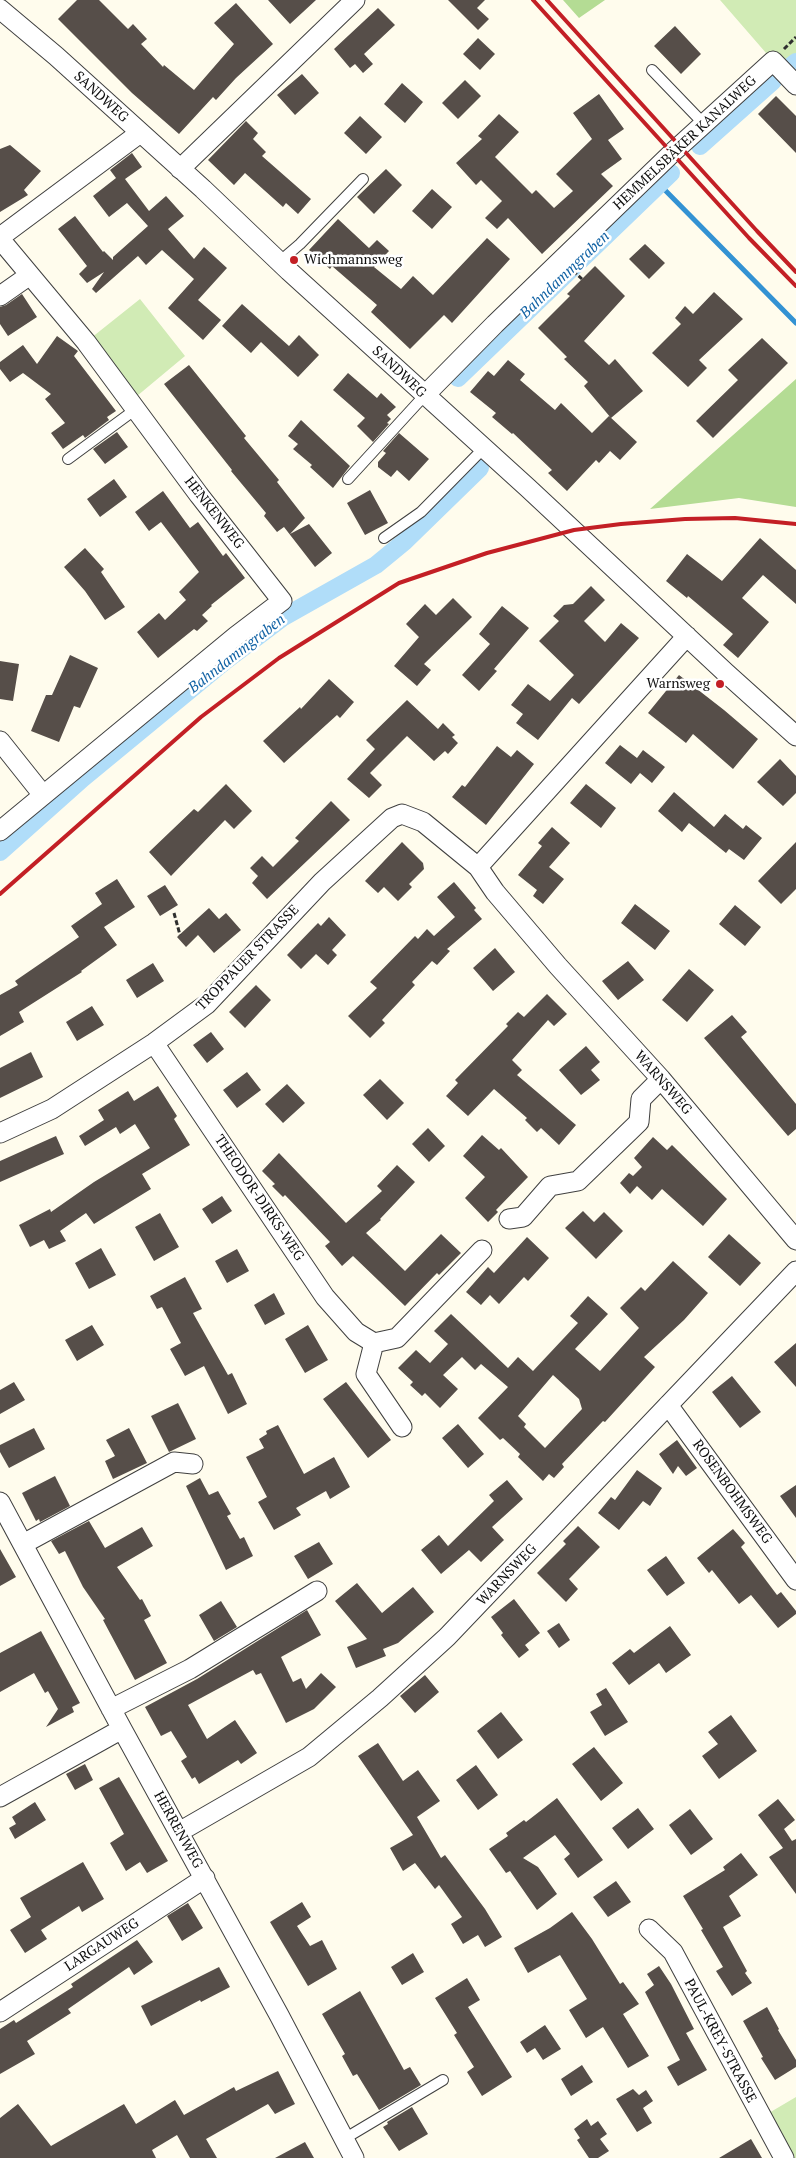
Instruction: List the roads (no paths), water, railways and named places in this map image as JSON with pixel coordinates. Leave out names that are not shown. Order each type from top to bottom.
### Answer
[{"type":"street","points":[[180,169],[355,0]]},
{"type":"street","name":"SANDWEG","points":[[0,9],[56,56],[180,169],[424,396],[796,736]]},
{"type":"street","name":"HEMMELSBÄKER KANALWEG","points":[[424,396],[501,318],[673,152],[772,61],[796,85]]},
{"type":"street","name":"HENKENWEG","points":[[43,795],[236,636],[282,601],[199,495],[86,342],[0,238],[140,133]]},
{"type":"street","points":[[0,296],[30,275]]},
{"type":"street","points":[[478,868],[687,636]]},
{"type":"street","points":[[0,741],[43,795],[0,831]]},
{"type":"street","name":"TROPPAUER STRASSE","points":[[0,1133],[52,1109],[154,1043],[207,1004],[322,882],[392,818],[402,814],[423,822],[478,868]]},
{"type":"street","name":"WARNSWEG","points":[[478,868],[495,892],[558,966],[661,1078],[796,1240]]},
{"type":"street","name":"THEODOR-DIRKS-WEG","points":[[154,1043],[325,1297],[356,1332],[374,1343]]},
{"type":"street","points":[[509,1220],[523,1217],[550,1186],[578,1181],[639,1122],[641,1099],[661,1078]]},
{"type":"street","points":[[402,1427],[366,1374],[374,1343],[397,1338],[482,1250]]},
{"type":"street","name":"WARNSWEG","points":[[179,1832],[309,1757],[380,1698],[448,1637],[796,1271]]},
{"type":"street","name":"ROSENBOHMSWEG","points":[[668,1405],[796,1580]]},
{"type":"street","points":[[22,1544],[174,1462],[193,1464]]},
{"type":"street","name":"HERRENWEG","points":[[0,1502],[111,1709],[205,1878],[354,2158]]},
{"type":"street","points":[[111,1709],[190,1669],[317,1590]]},
{"type":"street","points":[[0,1797],[122,1729]]},
{"type":"street","name":"LARGAUWEG","points":[[0,2012],[205,1878]]},
{"type":"street","name":"PAUL-KREY-STRASSE","points":[[648,1930],[673,1952],[784,2158]]},
{"type":"lane","points":[[652,70],[704,124]]},
{"type":"lane","points":[[279,262],[300,244],[363,179]]},
{"type":"lane","points":[[348,479],[424,396]]},
{"type":"lane","points":[[68,459],[136,409]]},
{"type":"lane","points":[[384,538],[421,512],[483,449]]},
{"type":"lane","points":[[344,2139],[443,2080]]},
{"type":"waterway","name":"Bahndammgraben","points":[[790,67],[796,62]]},
{"type":"waterway","name":"Bahndammgraben","points":[[700,146],[773,81]]},
{"type":"waterway","name":"Bahndammgraben","points":[[458,378],[671,173]]},
{"type":"waterway","points":[[659,184],[796,323]]},
{"type":"waterway","name":"Bahndammgraben","points":[[0,852],[83,778],[225,661],[282,618],[376,565],[404,542],[480,468]]},
{"type":"railway","points":[[533,0],[749,238],[796,286]]},
{"type":"railway","points":[[547,0],[796,272]]},
{"type":"railway","points":[[0,894],[201,717],[279,658],[399,583],[487,553],[574,530],[685,519],[735,518],[796,524]]},
{"type":"place","name":"Wichmannsweg","points":[[294,260]]},
{"type":"place","name":"Warnsweg","points":[[720,684]]}]
